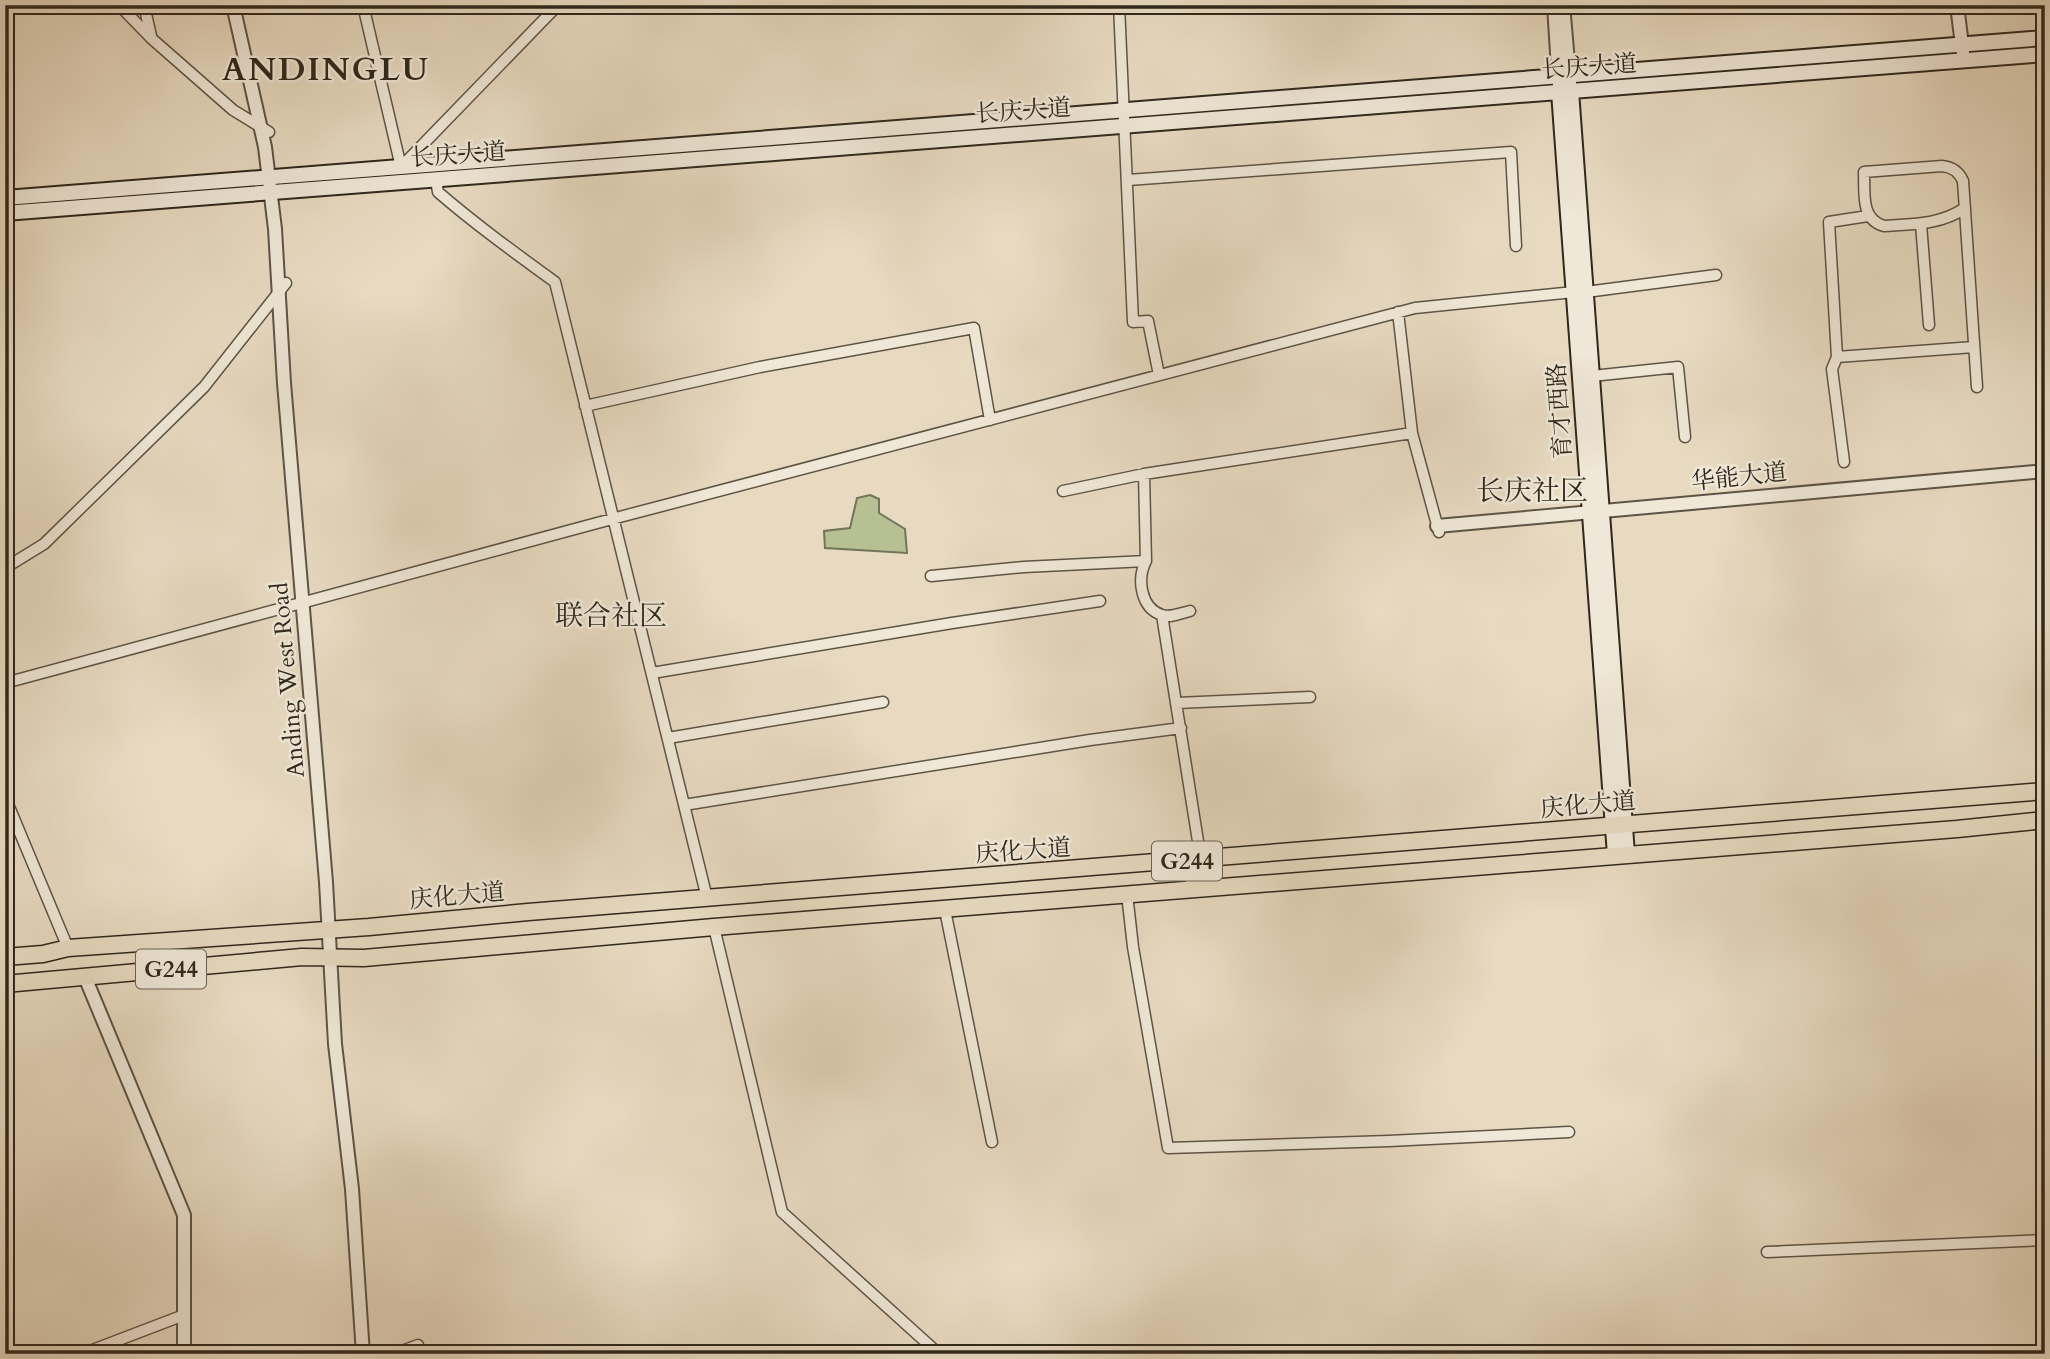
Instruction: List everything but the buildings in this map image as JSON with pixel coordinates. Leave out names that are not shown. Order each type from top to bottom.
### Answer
[{"type":"highway","name":"庆化大道","points":[[5,957],[43,954],[68,948],[2045,792]]},
{"type":"highway","name":"庆化大道","points":[[5,984],[302,957],[364,958],[715,927],[2045,820]]},
{"type":"main road","name":"长庆大道","points":[[5,198],[2045,38]]},
{"type":"main road","name":"长庆大道","points":[[5,213],[2045,54]]},
{"type":"main road","name":"育才西路","points":[[1565,92],[1621,855]]},
{"type":"main road","name":"育才西路","points":[[1580,292],[1592,376],[1596,515]]},
{"type":"street","points":[[119,5],[233,110],[265,129]]},
{"type":"street","points":[[144,5],[151,37]]},
{"type":"street","name":"Anding West Road","points":[[233,5],[265,129]]},
{"type":"street","name":"Anding West Road","points":[[240,5],[275,192],[292,382],[334,957],[359,1188],[370,1354]]},
{"type":"street","points":[[363,5],[401,167]]},
{"type":"street","points":[[401,167],[558,5]]},
{"type":"street","points":[[1119,5],[1133,322],[1148,321],[1159,375]]},
{"type":"street","name":"育才西路","points":[[1554,5],[1564,76]]},
{"type":"street","name":"育才西路","points":[[1563,5],[1565,92]]},
{"type":"street","points":[[1957,5],[1968,60]]},
{"type":"street","points":[[1964,5],[1965,45]]},
{"type":"street","points":[[1128,180],[1511,152],[1516,246]]},
{"type":"street","points":[[1965,208],[1950,218],[1884,226],[1872,221],[1868,216],[1864,172],[1949,167],[1960,175],[1963,181],[1965,208],[1974,346],[1977,387]]},
{"type":"street","points":[[436,180],[438,192],[447,200],[555,282],[707,898]]},
{"type":"street","points":[[1844,462],[1832,369],[1837,357],[1829,222],[1868,216]]},
{"type":"street","points":[[1921,223],[1929,326]]},
{"type":"street","points":[[5,683],[612,519],[1415,308],[1716,275]]},
{"type":"street","points":[[5,568],[44,544],[204,387],[282,288]]},
{"type":"street","points":[[1398,313],[1412,433],[1438,529]]},
{"type":"street","points":[[585,406],[760,367],[974,328],[990,420]]},
{"type":"street","points":[[1837,357],[1974,346]]},
{"type":"street","points":[[1592,376],[1678,367],[1685,438]]},
{"type":"street","points":[[1063,491],[1144,474],[1412,433]]},
{"type":"street","name":"华能大道","points":[[1596,515],[2045,471]]},
{"type":"street","points":[[1144,474],[1146,561],[1141,571],[1140,583],[1143,595],[1147,603],[1162,615],[1172,616],[1190,611]]},
{"type":"street","name":"华能大道","points":[[1438,529],[2045,477]]},
{"type":"street","points":[[931,576],[1024,567],[1146,561]]},
{"type":"street","points":[[652,673],[1100,601]]},
{"type":"street","points":[[1162,615],[1200,860],[1188,889]]},
{"type":"street","points":[[1177,703],[1310,697]]},
{"type":"street","points":[[667,738],[883,702]]},
{"type":"street","points":[[684,805],[1090,740],[1181,729]]},
{"type":"street","points":[[5,797],[68,948]]},
{"type":"street","points":[[1127,894],[1133,947],[1168,1147],[1389,1141],[1569,1132]]},
{"type":"street","points":[[945,910],[992,1142]]},
{"type":"street","points":[[715,927],[782,1212],[939,1354]]},
{"type":"street","name":"Anding West Road","points":[[334,957],[335,1044],[352,1189],[363,1354]]},
{"type":"street","points":[[85,977],[184,1215],[184,1354]]},
{"type":"street","points":[[1767,1252],[2045,1240]]},
{"type":"street","points":[[82,1354],[184,1315]]},
{"type":"street","points":[[394,1354],[418,1345]]},
{"type":"green space","points":[[870,495],[879,499],[879,513],[905,529],[907,553],[825,548],[824,531],[850,528],[857,498]]},
{"type":"district","name":"ANDINGLU","points":[[326,70]]},
{"type":"district","name":"长庆社区","points":[[1532,491]]},
{"type":"district","name":"联合社区","points":[[611,616]]}]
